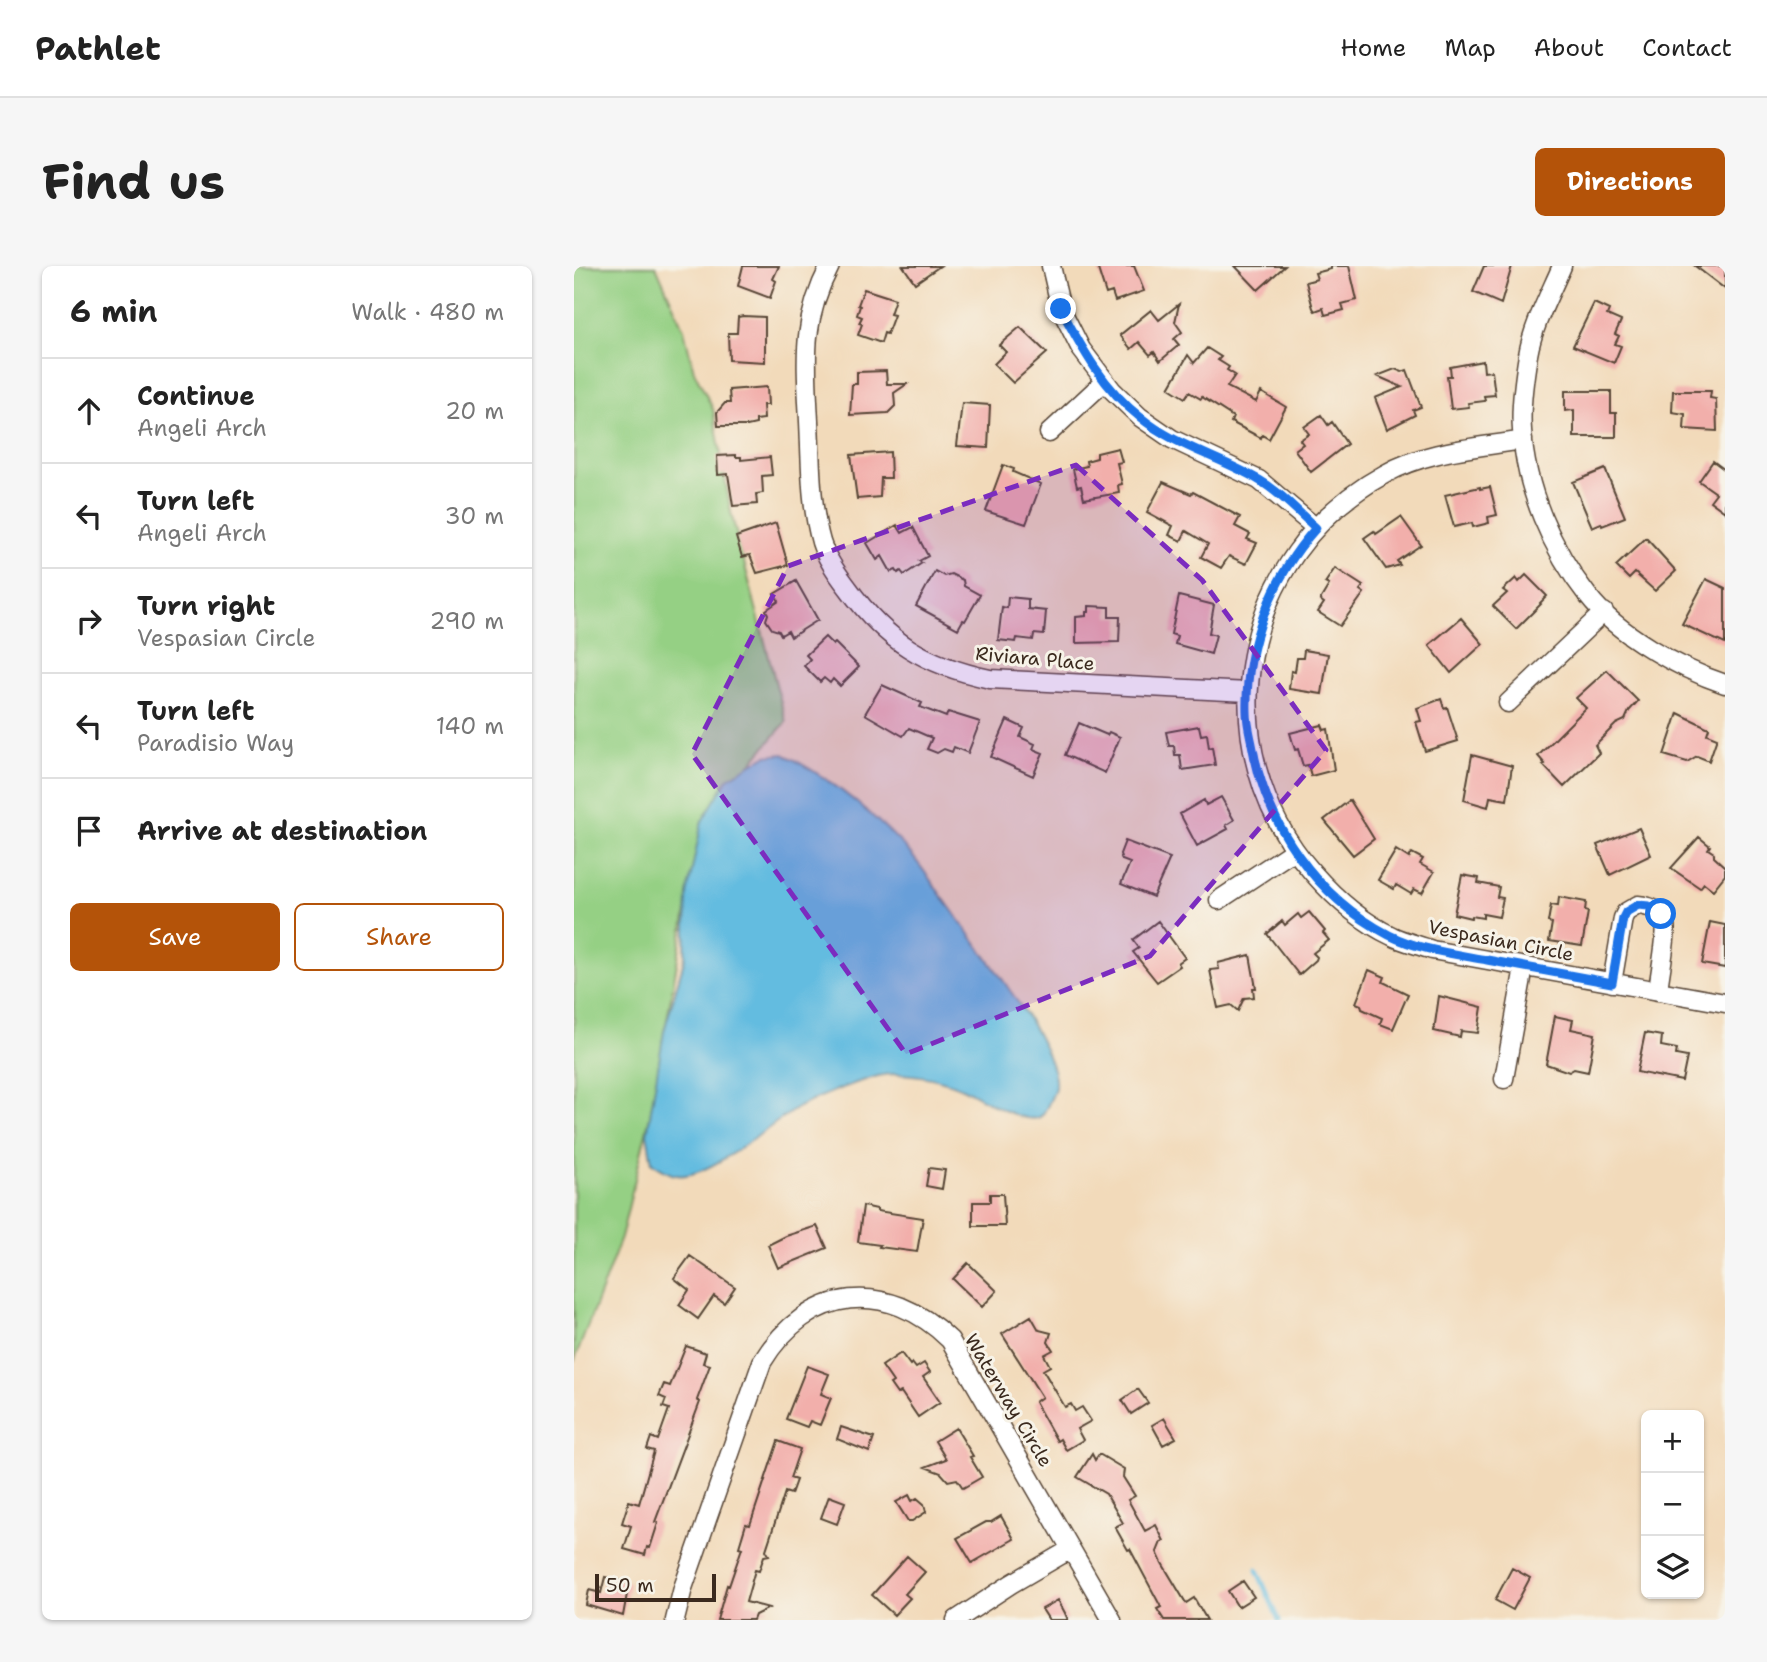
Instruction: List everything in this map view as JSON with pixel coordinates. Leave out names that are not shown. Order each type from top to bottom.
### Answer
[{"type":"street","name":"Riviara Place","points":[[830,266],[818,290],[809,320],[805,351],[814,506],[822,545],[840,578],[864,610],[890,635],[919,656],[956,672],[979,677],[1248,692]]},
{"type":"street","points":[[1051,266],[1061,309],[1081,349],[1105,381],[1140,417],[1172,439],[1259,480],[1316,528]]},
{"type":"street","points":[[1562,266],[1528,353],[1521,428],[1528,470],[1540,507],[1562,556],[1589,598],[1620,627],[1684,668],[1725,684]]},
{"type":"street","points":[[1049,433],[1105,381]]},
{"type":"street","name":"Vespasian Circle","points":[[1523,440],[1424,456],[1384,474],[1333,510],[1302,543],[1281,576],[1261,621],[1250,668],[1247,713],[1255,761],[1272,813],[1293,851],[1325,887],[1362,918],[1391,936],[1432,950],[1725,1003]]},
{"type":"street","points":[[1508,703],[1604,612]]},
{"type":"street","points":[[1219,900],[1293,851]]},
{"type":"street","points":[[1612,983],[1623,918],[1626,912],[1638,905],[1649,906],[1661,914],[1666,924],[1658,991]]},
{"type":"street","points":[[1504,1079],[1524,967]]},
{"type":"street","name":"Waterway Circle","points":[[675,1620],[683,1588],[762,1362],[774,1343],[793,1323],[811,1312],[840,1301],[875,1299],[896,1304],[927,1319],[950,1340],[1112,1620]]},
{"type":"street","points":[[957,1620],[988,1598],[1071,1549]]},
{"type":"highlighted area","points":[[1076,465],[1202,580],[1326,750],[1150,956],[906,1054],[692,754],[788,566]]},
{"type":"green space","points":[[574,266],[656,266],[684,330],[694,371],[713,409],[731,513],[786,722],[702,821],[650,1116],[621,1238],[574,1362]]},
{"type":"water","points":[[783,754],[816,772],[846,794],[901,843],[920,865],[994,968],[1030,1022],[1053,1069],[1055,1087],[1042,1115],[1026,1118],[1015,1115],[960,1087],[941,1081],[908,1074],[887,1074],[848,1086],[799,1107],[739,1149],[704,1169],[676,1175],[652,1163],[647,1134],[664,1031],[685,957],[687,894],[702,821],[728,778],[766,756]]},
{"type":"building","points":[[743,266],[779,266],[773,279],[776,281],[770,298],[738,286]]},
{"type":"building","points":[[903,266],[940,266],[915,283]]},
{"type":"building","points":[[1097,266],[1134,266],[1144,291],[1115,301],[1112,292],[1106,294]]},
{"type":"building","points":[[1235,266],[1285,266],[1258,290]]},
{"type":"building","points":[[1331,266],[1349,266],[1357,300],[1342,304],[1344,310],[1325,315],[1323,308],[1315,311],[1313,308],[1306,282],[1317,279],[1315,273],[1331,269]]},
{"type":"building","points":[[1484,266],[1512,266],[1501,304],[1473,292]]},
{"type":"building","points":[[1695,266],[1725,266],[1725,289]]},
{"type":"building","points":[[864,289],[895,299],[890,314],[894,315],[881,343],[858,335],[862,317],[857,315],[858,305]]},
{"type":"building","points":[[1594,303],[1609,310],[1607,315],[1621,321],[1615,334],[1619,336],[1615,344],[1621,346],[1614,363],[1573,346]]},
{"type":"building","points":[[1179,304],[1175,322],[1182,332],[1174,339],[1179,345],[1160,361],[1154,352],[1150,355],[1139,342],[1131,349],[1120,335],[1151,310],[1159,320]]},
{"type":"building","points":[[738,317],[765,317],[765,362],[729,360],[728,333],[737,333]]},
{"type":"building","points":[[1020,327],[1047,353],[1013,383],[994,364],[1006,352],[999,345]]},
{"type":"building","points":[[1207,348],[1221,357],[1218,360],[1235,375],[1227,387],[1256,402],[1261,392],[1286,407],[1269,439],[1262,435],[1261,438],[1231,422],[1233,417],[1202,397],[1201,399],[1189,392],[1185,398],[1169,388],[1188,355],[1194,363]]},
{"type":"building","points":[[1483,361],[1484,372],[1492,371],[1495,395],[1484,396],[1485,401],[1468,403],[1469,407],[1451,409],[1447,376],[1451,376],[1450,367]]},
{"type":"building","points":[[1395,369],[1402,372],[1407,370],[1421,407],[1413,410],[1415,415],[1387,429],[1375,398],[1402,387],[1377,376]]},
{"type":"building","points":[[886,371],[887,384],[907,384],[894,393],[895,406],[888,413],[850,415],[852,384],[857,384],[857,372]]},
{"type":"building","points":[[767,387],[768,405],[763,405],[764,419],[756,420],[756,424],[747,426],[718,426],[717,412],[725,403],[730,403],[729,390]]},
{"type":"building","points":[[1565,391],[1611,391],[1611,413],[1616,413],[1616,437],[1574,437],[1574,410],[1565,411]]},
{"type":"building","points":[[1673,391],[1711,391],[1710,398],[1716,399],[1717,431],[1684,429],[1685,414],[1672,412]]},
{"type":"building","points":[[962,403],[990,405],[988,448],[957,446]]},
{"type":"building","points":[[1321,415],[1328,425],[1332,422],[1347,444],[1311,472],[1295,450],[1303,444],[1300,440],[1309,434],[1304,427]]},
{"type":"building","points":[[1118,448],[1122,462],[1117,463],[1122,484],[1118,485],[1119,493],[1084,499],[1081,486],[1077,487],[1073,469],[1087,466],[1086,461],[1097,458],[1097,453]]},
{"type":"building","points":[[890,452],[891,478],[881,478],[880,497],[857,499],[851,455]]},
{"type":"building","points":[[717,456],[741,457],[741,460],[770,457],[772,475],[762,476],[763,493],[756,494],[757,504],[733,506],[728,474],[718,475]]},
{"type":"building","points":[[1713,461],[1725,470],[1725,512],[1710,501],[1716,493],[1699,481]]},
{"type":"building","points":[[1003,465],[1041,484],[1026,524],[986,511]]},
{"type":"building","points":[[1605,469],[1625,517],[1592,527],[1573,482]]},
{"type":"building","points":[[1163,482],[1191,494],[1193,492],[1240,517],[1235,526],[1250,534],[1247,539],[1257,543],[1246,564],[1229,556],[1221,568],[1201,557],[1208,544],[1186,531],[1181,541],[1169,535],[1173,526],[1147,512]]},
{"type":"building","points":[[1490,487],[1497,515],[1488,517],[1489,523],[1473,527],[1472,523],[1454,527],[1445,495]]},
{"type":"building","points":[[1401,517],[1421,545],[1397,561],[1400,565],[1386,569],[1364,538],[1374,531],[1376,534]]},
{"type":"building","points":[[776,523],[788,565],[757,573],[750,555],[742,557],[736,537]]},
{"type":"building","points":[[897,525],[902,533],[913,527],[928,556],[904,575],[901,571],[891,572],[882,556],[877,560],[867,543]]},
{"type":"building","points":[[1646,538],[1676,571],[1655,591],[1635,573],[1629,579],[1616,566]]},
{"type":"building","points":[[1335,568],[1363,586],[1360,590],[1364,593],[1340,626],[1318,612],[1324,603],[1320,600],[1329,585],[1325,583]]},
{"type":"building","points":[[935,571],[963,580],[964,586],[980,595],[958,629],[916,606]]},
{"type":"building","points":[[1526,575],[1547,596],[1516,629],[1493,606],[1507,593],[1503,590],[1516,578],[1519,582]]},
{"type":"building","points":[[1706,579],[1725,588],[1725,644],[1682,624]]},
{"type":"building","points":[[796,581],[818,620],[791,637],[788,631],[781,635],[779,631],[772,629],[766,620],[766,610],[779,601],[774,594]]},
{"type":"building","points":[[1179,596],[1214,605],[1209,633],[1216,635],[1211,654],[1175,644],[1177,636],[1171,634]]},
{"type":"building","points":[[1008,597],[1028,599],[1028,609],[1046,611],[1044,635],[1034,634],[1033,640],[1017,638],[1016,642],[998,640],[1002,607],[1007,608]]},
{"type":"building","points":[[1089,606],[1109,607],[1109,617],[1120,617],[1119,642],[1076,643],[1076,617],[1086,616]]},
{"type":"building","points":[[1461,618],[1483,644],[1451,673],[1429,645]]},
{"type":"building","points":[[825,637],[833,645],[835,643],[859,667],[840,686],[833,679],[830,683],[824,678],[820,682],[804,666],[810,659],[806,655]]},
{"type":"building","points":[[1304,650],[1328,654],[1322,694],[1289,689],[1291,671],[1295,672],[1297,658],[1303,658]]},
{"type":"building","points":[[1607,670],[1638,701],[1625,720],[1616,724],[1595,745],[1599,753],[1564,787],[1538,756],[1586,708],[1576,698]]},
{"type":"building","points":[[882,685],[922,703],[920,707],[946,717],[948,712],[980,722],[968,753],[954,747],[952,752],[944,749],[937,753],[927,749],[932,738],[909,728],[903,736],[865,714]]},
{"type":"building","points":[[1441,699],[1444,708],[1447,707],[1458,741],[1425,751],[1416,722],[1421,721],[1417,708]]},
{"type":"building","points":[[1678,713],[1709,728],[1707,734],[1717,738],[1709,761],[1697,756],[1687,762],[1664,755]]},
{"type":"building","points":[[1007,720],[1024,728],[1020,737],[1035,744],[1033,749],[1043,753],[1033,776],[991,757]]},
{"type":"building","points":[[1079,723],[1107,735],[1109,732],[1120,737],[1105,773],[1065,755]]},
{"type":"building","points":[[1322,725],[1324,730],[1328,729],[1334,770],[1311,776],[1308,765],[1303,766],[1298,749],[1295,750],[1290,733]]},
{"type":"building","points":[[1199,726],[1201,735],[1207,734],[1215,765],[1182,770],[1180,755],[1175,755],[1174,746],[1169,746],[1166,732]]},
{"type":"building","points":[[1472,755],[1512,766],[1507,800],[1490,797],[1488,807],[1464,800]]},
{"type":"building","points":[[1221,797],[1234,820],[1226,825],[1228,829],[1197,846],[1180,814],[1204,800],[1206,805]]},
{"type":"building","points":[[1350,800],[1374,839],[1353,855],[1324,820]]},
{"type":"building","points":[[1639,828],[1651,855],[1610,875],[1597,845]]},
{"type":"building","points":[[1699,837],[1710,846],[1708,849],[1725,867],[1725,875],[1713,890],[1704,883],[1700,888],[1671,868]]},
{"type":"building","points":[[1125,841],[1170,858],[1153,897],[1121,884],[1130,863],[1122,860],[1120,854]]},
{"type":"building","points":[[1396,850],[1409,858],[1412,853],[1423,859],[1420,864],[1434,872],[1422,893],[1414,889],[1411,894],[1396,885],[1394,889],[1378,880]]},
{"type":"building","points":[[1462,875],[1479,878],[1478,883],[1499,887],[1497,897],[1503,898],[1499,917],[1483,914],[1483,918],[1471,918],[1454,914]]},
{"type":"building","points":[[1559,897],[1586,902],[1585,911],[1588,912],[1582,946],[1549,941],[1551,905],[1558,906]]},
{"type":"building","points":[[1309,912],[1329,940],[1313,953],[1317,957],[1316,960],[1299,975],[1267,934],[1282,921],[1285,925],[1298,914],[1301,918]]},
{"type":"building","points":[[1158,921],[1185,958],[1178,963],[1180,966],[1157,982],[1133,952],[1139,948],[1133,940]]},
{"type":"building","points":[[1710,922],[1725,925],[1725,968],[1702,964]]},
{"type":"building","points":[[1250,955],[1256,988],[1253,988],[1254,997],[1244,998],[1238,1011],[1231,1005],[1218,1008],[1210,970],[1219,969],[1218,963]]},
{"type":"building","points":[[1369,970],[1385,977],[1383,982],[1408,994],[1393,1029],[1380,1024],[1382,1018],[1362,1009],[1361,1005],[1356,1003]]},
{"type":"building","points":[[1439,996],[1482,1007],[1478,1033],[1461,1031],[1460,1037],[1434,1031]]},
{"type":"building","points":[[1555,1016],[1573,1020],[1571,1029],[1595,1034],[1588,1072],[1574,1069],[1569,1072],[1546,1064]]},
{"type":"building","points":[[1645,1033],[1662,1036],[1661,1046],[1677,1049],[1676,1055],[1687,1057],[1682,1081],[1637,1072]]},
{"type":"building","points":[[929,1168],[945,1170],[942,1189],[926,1186]]},
{"type":"building","points":[[990,1194],[1003,1194],[1005,1226],[973,1226],[973,1202],[990,1202]]},
{"type":"building","points":[[863,1206],[877,1211],[923,1218],[917,1252],[858,1242]]},
{"type":"building","points":[[817,1226],[827,1248],[778,1268],[768,1245]]},
{"type":"building","points":[[690,1256],[735,1287],[724,1303],[714,1296],[698,1319],[679,1305],[689,1290],[674,1278]]},
{"type":"building","points":[[968,1263],[997,1291],[982,1307],[953,1279]]},
{"type":"building","points":[[1031,1316],[1039,1330],[1051,1333],[1048,1342],[1053,1350],[1044,1355],[1050,1366],[1043,1370],[1065,1407],[1071,1404],[1075,1411],[1082,1407],[1091,1421],[1077,1429],[1083,1440],[1066,1450],[1060,1439],[1057,1441],[1035,1402],[1042,1397],[1002,1334]]},
{"type":"building","points":[[686,1346],[706,1353],[703,1363],[710,1365],[697,1400],[700,1402],[655,1522],[658,1523],[650,1548],[647,1547],[645,1555],[624,1549],[631,1526],[622,1523],[629,1501],[639,1504],[654,1451],[647,1449],[651,1437],[658,1440],[669,1409],[663,1407],[666,1399],[659,1396],[664,1384],[670,1386]]},
{"type":"building","points":[[901,1353],[910,1365],[912,1363],[916,1368],[924,1363],[930,1372],[923,1377],[940,1402],[918,1417],[901,1392],[897,1394],[890,1384],[893,1382],[882,1366]]},
{"type":"building","points":[[807,1366],[829,1374],[821,1394],[831,1398],[820,1425],[810,1421],[807,1427],[786,1419]]},
{"type":"building","points":[[1138,1389],[1148,1403],[1131,1414],[1122,1400]]},
{"type":"building","points":[[1164,1418],[1176,1438],[1163,1445],[1152,1425]]},
{"type":"building","points":[[841,1427],[874,1438],[869,1452],[837,1439]]},
{"type":"building","points":[[956,1428],[982,1477],[963,1488],[957,1479],[948,1481],[941,1473],[925,1467],[946,1459],[935,1441]]},
{"type":"building","points":[[778,1441],[800,1449],[790,1478],[796,1480],[791,1494],[785,1492],[766,1550],[769,1555],[764,1556],[759,1571],[755,1570],[746,1602],[769,1608],[755,1615],[753,1620],[717,1620],[742,1548],[739,1547],[746,1524],[750,1525]]},
{"type":"building","points":[[1092,1454],[1095,1460],[1099,1454],[1124,1469],[1123,1477],[1135,1496],[1128,1500],[1145,1531],[1156,1525],[1164,1541],[1157,1552],[1162,1563],[1186,1603],[1194,1598],[1207,1620],[1164,1620],[1157,1609],[1161,1607],[1115,1527],[1123,1523],[1106,1494],[1077,1477]]},
{"type":"building","points":[[909,1495],[912,1501],[917,1498],[924,1504],[926,1512],[912,1521],[908,1521],[896,1502]]},
{"type":"building","points":[[829,1496],[845,1502],[837,1524],[821,1518]]},
{"type":"building","points":[[1001,1516],[1014,1539],[972,1563],[957,1538]]},
{"type":"building","points":[[907,1556],[925,1572],[905,1594],[910,1598],[894,1615],[872,1595]]},
{"type":"building","points":[[1512,1568],[1530,1578],[1513,1610],[1495,1600]]},
{"type":"building","points":[[605,1577],[629,1583],[623,1616],[586,1605],[589,1590],[601,1593]]},
{"type":"building","points":[[1243,1581],[1254,1597],[1238,1607],[1228,1591]]},
{"type":"building","points":[[1058,1600],[1068,1620],[1049,1620],[1042,1609]]},
{"type":"waterway","points":[[1257,1570],[1279,1620]]},
{"type":"route","points":[[1061,309],[1081,349],[1112,390],[1140,417],[1172,439],[1259,480],[1316,528],[1302,543],[1281,576],[1261,621],[1250,668],[1247,713],[1255,761],[1272,813],[1293,851],[1325,887],[1362,918],[1391,936],[1432,950],[1612,983],[1626,912],[1638,905],[1649,906],[1661,914]]}]
